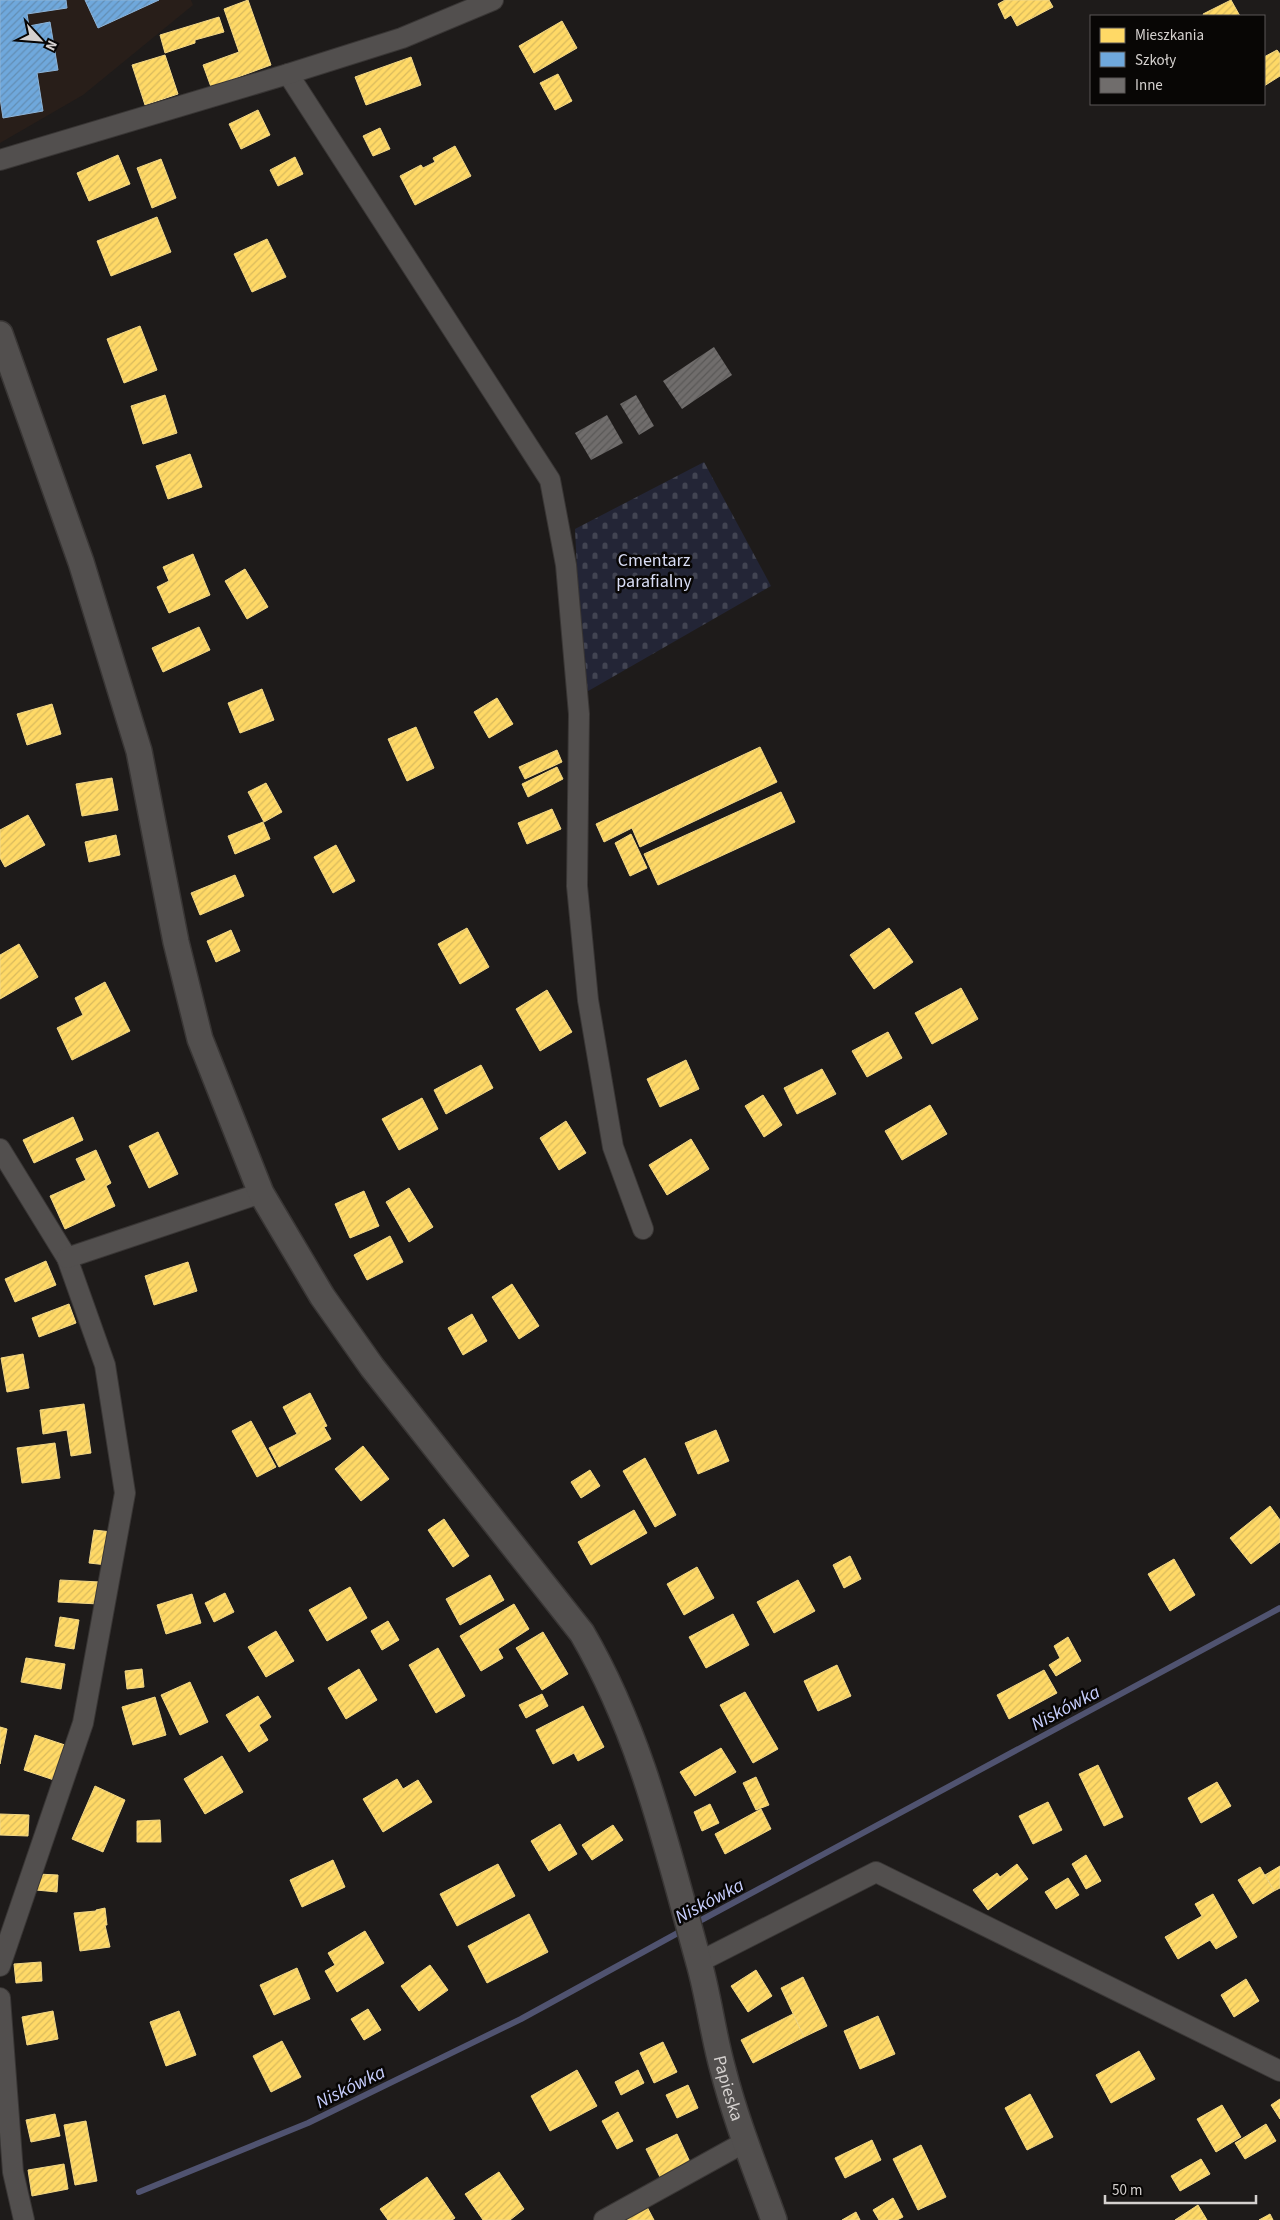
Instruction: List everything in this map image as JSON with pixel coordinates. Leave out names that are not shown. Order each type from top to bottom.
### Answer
[{"type":"street","points":[[0,160],[402,38],[493,0]]},
{"type":"street","points":[[288,74],[550,480],[566,565],[579,714],[576,886],[588,1000],[614,1147],[643,1229]]},
{"type":"street","name":"Papieska","points":[[0,334],[81,562],[139,751],[176,942],[200,1039],[261,1193],[322,1296],[372,1367],[582,1633],[604,1671],[628,1723],[651,1792],[697,1958],[723,2070],[774,2220]]},
{"type":"street","points":[[0,1149],[67,1258],[105,1365],[125,1493],[83,1723],[0,1966]]},
{"type":"street","points":[[67,1258],[261,1193]]},
{"type":"street","points":[[697,1958],[876,1872],[1280,2071]]},
{"type":"street","points":[[0,1998],[13,2172],[23,2218]]},
{"type":"street","points":[[604,2220],[746,2142]]},
{"type":"shaded area","points":[[0,0],[191,0],[193,5],[83,95],[0,143]]},
{"type":"green space","name":"Cmentarz parafialny","points":[[704,462],[771,586],[583,694],[575,529]]},
{"type":"building: Mieszkania","points":[[248,0],[271,65],[211,87],[203,65],[239,52],[224,9]]},
{"type":"building: Mieszkania","points":[[1005,0],[1049,0],[1053,7],[1017,26],[1011,15],[1005,19],[998,4]]},
{"type":"building: Mieszkania","points":[[1231,0],[1239,15],[1204,15]]},
{"type":"building: Mieszkania","points":[[219,17],[224,32],[195,40],[195,43],[165,53],[160,35]]},
{"type":"building: Mieszkania","points":[[562,21],[577,48],[534,73],[519,46]]},
{"type":"building: Mieszkania","points":[[1277,50],[1280,54],[1280,76],[1265,85],[1265,56]]},
{"type":"building: Mieszkania","points":[[165,55],[178,94],[145,105],[132,65]]},
{"type":"building: Mieszkania","points":[[411,57],[421,85],[366,105],[355,77]]},
{"type":"building: Mieszkania","points":[[558,74],[572,101],[555,110],[540,83]]},
{"type":"building: Mieszkania","points":[[258,110],[270,135],[241,149],[229,124]]},
{"type":"building: Mieszkania","points":[[380,128],[390,149],[373,156],[363,136]]},
{"type":"building: Mieszkania","points":[[455,146],[471,176],[415,205],[400,176],[421,165],[423,168],[435,162],[433,158]]},
{"type":"building: Mieszkania","points":[[118,155],[130,184],[89,201],[77,173]]},
{"type":"building: Mieszkania","points":[[295,157],[303,174],[278,186],[270,170]]},
{"type":"building: Mieszkania","points":[[161,159],[176,198],[152,208],[137,168]]},
{"type":"building: Mieszkania","points":[[157,217],[171,252],[111,276],[97,241]]},
{"type":"building: Mieszkania","points":[[267,239],[286,277],[252,292],[234,254]]},
{"type":"building: Mieszkania","points":[[140,326],[157,370],[124,383],[107,339]]},
{"type":"building: Mieszkania","points":[[165,395],[177,433],[143,444],[131,406]]},
{"type":"building: Mieszkania","points":[[190,454],[202,487],[168,499],[156,466]]},
{"type":"building: Mieszkania","points":[[193,554],[210,595],[169,613],[157,587],[169,581],[163,567]]},
{"type":"building: Mieszkania","points":[[245,569],[268,607],[247,619],[225,581]]},
{"type":"building: Mieszkania","points":[[199,627],[210,650],[163,672],[152,648]]},
{"type":"building: Mieszkania","points":[[262,689],[274,720],[240,733],[228,703]]},
{"type":"building: Mieszkania","points":[[497,698],[513,724],[489,738],[474,712]]},
{"type":"building: Mieszkania","points":[[52,704],[61,734],[27,745],[17,714]]},
{"type":"building: Mieszkania","points":[[416,727],[434,768],[407,781],[388,739]]},
{"type":"building: Mieszkania","points":[[760,747],[777,782],[640,847],[632,828],[604,842],[596,824]]},
{"type":"building: Mieszkania","points":[[557,750],[562,762],[525,779],[519,767]]},
{"type":"building: Mieszkania","points":[[557,767],[563,779],[528,797],[522,784]]},
{"type":"building: Mieszkania","points":[[112,778],[118,810],[82,816],[76,784]]},
{"type":"building: Mieszkania","points":[[266,783],[282,812],[264,822],[248,792]]},
{"type":"building: Mieszkania","points":[[781,792],[795,822],[658,885],[644,854]]},
{"type":"building: Mieszkania","points":[[552,809],[561,829],[527,844],[518,823]]},
{"type":"building: Mieszkania","points":[[28,815],[45,845],[5,867],[0,858],[0,830]]},
{"type":"building: Mieszkania","points":[[263,822],[270,839],[235,854],[228,836]]},
{"type":"building: Mieszkania","points":[[631,834],[647,868],[630,876],[615,843]]},
{"type":"building: Mieszkania","points":[[116,835],[120,855],[89,862],[85,842]]},
{"type":"building: Mieszkania","points":[[336,845],[355,881],[333,893],[314,857]]},
{"type":"building: Mieszkania","points":[[235,875],[244,896],[200,915],[191,893]]},
{"type":"building: Mieszkania","points":[[467,928],[489,967],[460,984],[438,944]]},
{"type":"building: Mieszkania","points":[[889,928],[913,962],[874,989],[850,955]]},
{"type":"building: Mieszkania","points":[[231,930],[240,951],[216,962],[207,941]]},
{"type":"building: Mieszkania","points":[[19,944],[38,977],[0,999],[0,955]]},
{"type":"building: Mieszkania","points":[[105,982],[130,1031],[72,1060],[57,1028],[83,1015],[75,998]]},
{"type":"building: Mieszkania","points":[[961,988],[978,1019],[932,1044],[915,1013]]},
{"type":"building: Mieszkania","points":[[547,990],[572,1032],[540,1051],[516,1009]]},
{"type":"building: Mieszkania","points":[[888,1032],[902,1058],[867,1077],[852,1051]]},
{"type":"building: Mieszkania","points":[[686,1060],[699,1089],[660,1107],[647,1079]]},
{"type":"building: Mieszkania","points":[[481,1065],[493,1088],[446,1114],[434,1090]]},
{"type":"building: Mieszkania","points":[[822,1069],[836,1094],[797,1114],[784,1088]]},
{"type":"building: Mieszkania","points":[[763,1095],[782,1125],[764,1137],[745,1106]]},
{"type":"building: Mieszkania","points":[[422,1098],[438,1129],[399,1150],[382,1119]]},
{"type":"building: Mieszkania","points":[[930,1105],[947,1134],[902,1160],[885,1131]]},
{"type":"building: Mieszkania","points":[[73,1117],[83,1140],[34,1163],[23,1140]]},
{"type":"building: Mieszkania","points":[[566,1121],[586,1153],[559,1170],[540,1138]]},
{"type":"building: Mieszkania","points":[[158,1132],[178,1174],[149,1188],[129,1146]]},
{"type":"building: Mieszkania","points":[[691,1139],[709,1169],[667,1195],[649,1165]]},
{"type":"building: Mieszkania","points":[[96,1150],[111,1183],[106,1186],[115,1206],[65,1229],[50,1196],[86,1180],[76,1159]]},
{"type":"building: Mieszkania","points":[[409,1188],[433,1227],[409,1242],[386,1202]]},
{"type":"building: Mieszkania","points":[[364,1191],[379,1226],[350,1238],[335,1204]]},
{"type":"building: Mieszkania","points":[[390,1236],[403,1262],[367,1280],[354,1255]]},
{"type":"building: Mieszkania","points":[[46,1261],[56,1285],[15,1302],[5,1279]]},
{"type":"building: Mieszkania","points":[[188,1262],[197,1291],[154,1305],[145,1276]]},
{"type":"building: Mieszkania","points":[[512,1284],[539,1326],[519,1339],[492,1297]]},
{"type":"building: Mieszkania","points":[[69,1304],[76,1323],[39,1337],[32,1318]]},
{"type":"building: Mieszkania","points":[[472,1314],[487,1341],[463,1355],[448,1328]]},
{"type":"building: Mieszkania","points":[[23,1354],[29,1388],[7,1392],[1,1358]]},
{"type":"building: Mieszkania","points":[[310,1393],[327,1426],[324,1427],[331,1439],[279,1467],[269,1448],[297,1434],[283,1407]]},
{"type":"building: Mieszkania","points":[[84,1404],[91,1453],[71,1456],[67,1430],[43,1434],[40,1410]]},
{"type":"building: Mieszkania","points":[[251,1421],[276,1467],[257,1477],[232,1431]]},
{"type":"building: Mieszkania","points":[[716,1430],[729,1461],[698,1474],[685,1443]]},
{"type":"building: Mieszkania","points":[[55,1443],[60,1478],[22,1483],[17,1448]]},
{"type":"building: Mieszkania","points":[[363,1446],[389,1479],[361,1501],[335,1469]]},
{"type":"building: Mieszkania","points":[[645,1458],[676,1515],[655,1527],[623,1471]]},
{"type":"building: Mieszkania","points":[[590,1470],[600,1486],[581,1498],[571,1482]]},
{"type":"building: Mieszkania","points":[[1270,1506],[1280,1520],[1280,1542],[1251,1564],[1230,1538]]},
{"type":"building: Mieszkania","points":[[634,1510],[647,1533],[591,1565],[578,1542]]},
{"type":"building: Mieszkania","points":[[444,1519],[469,1556],[453,1567],[428,1530]]},
{"type":"building: Mieszkania","points":[[94,1530],[112,1532],[107,1565],[89,1563]]},
{"type":"building: Mieszkania","points":[[850,1556],[861,1579],[844,1588],[833,1565]]},
{"type":"building: Mieszkania","points":[[1174,1559],[1195,1595],[1170,1611],[1148,1574]]},
{"type":"building: Mieszkania","points":[[697,1567],[714,1598],[684,1615],[667,1584]]},
{"type":"building: Mieszkania","points":[[490,1575],[504,1600],[460,1625],[446,1599]]},
{"type":"building: Mieszkania","points":[[60,1580],[100,1582],[99,1604],[58,1602]]},
{"type":"building: Mieszkania","points":[[798,1580],[815,1611],[774,1633],[757,1602]]},
{"type":"building: Mieszkania","points":[[350,1587],[367,1618],[327,1641],[309,1610]]},
{"type":"building: Mieszkania","points":[[225,1593],[234,1612],[214,1622],[205,1603]]},
{"type":"building: Mieszkania","points":[[192,1594],[201,1623],[166,1634],[157,1605]]},
{"type":"building: Mieszkania","points":[[514,1604],[529,1629],[498,1649],[503,1658],[481,1671],[460,1636]]},
{"type":"building: Mieszkania","points":[[733,1614],[749,1645],[706,1668],[689,1637]]},
{"type":"building: Mieszkania","points":[[60,1617],[79,1620],[74,1649],[55,1646]]},
{"type":"building: Mieszkania","points":[[388,1621],[399,1640],[382,1650],[371,1631]]},
{"type":"building: Mieszkania","points":[[276,1631],[294,1661],[266,1677],[248,1647]]},
{"type":"building: Mieszkania","points":[[543,1632],[568,1674],[542,1690],[516,1648]]},
{"type":"building: Mieszkania","points":[[1068,1637],[1081,1661],[1056,1676],[1049,1665],[1060,1658],[1054,1646]]},
{"type":"building: Mieszkania","points":[[438,1648],[465,1696],[436,1713],[409,1665]]},
{"type":"building: Mieszkania","points":[[26,1658],[65,1664],[61,1689],[21,1682]]},
{"type":"building: Mieszkania","points":[[837,1665],[851,1696],[818,1711],[804,1681]]},
{"type":"building: Mieszkania","points":[[142,1669],[144,1687],[127,1689],[125,1671]]},
{"type":"building: Mieszkania","points":[[359,1669],[377,1700],[346,1719],[328,1688]]},
{"type":"building: Mieszkania","points":[[1044,1670],[1057,1693],[1009,1719],[997,1695]]},
{"type":"building: Mieszkania","points":[[190,1682],[208,1722],[180,1735],[161,1695]]},
{"type":"building: Mieszkania","points":[[745,1692],[778,1749],[753,1763],[720,1705]]},
{"type":"building: Mieszkania","points":[[542,1694],[548,1706],[526,1718],[519,1705]]},
{"type":"building: Mieszkania","points":[[258,1696],[271,1717],[259,1725],[268,1740],[249,1752],[226,1715]]},
{"type":"building: Mieszkania","points":[[155,1697],[166,1735],[133,1745],[122,1707]]},
{"type":"building: Mieszkania","points":[[583,1706],[604,1747],[578,1761],[574,1753],[553,1764],[536,1730]]},
{"type":"building: Mieszkania","points":[[0,1727],[7,1729],[0,1764]]},
{"type":"building: Mieszkania","points":[[35,1735],[65,1745],[54,1780],[24,1770]]},
{"type":"building: Mieszkania","points":[[721,1748],[736,1772],[695,1796],[680,1772]]},
{"type":"building: Mieszkania","points":[[222,1756],[243,1792],[205,1814],[184,1779]]},
{"type":"building: Mieszkania","points":[[1098,1765],[1123,1817],[1104,1826],[1079,1774]]},
{"type":"building: Mieszkania","points":[[756,1777],[769,1805],[756,1810],[743,1783]]},
{"type":"building: Mieszkania","points":[[397,1779],[403,1789],[418,1780],[432,1802],[383,1832],[363,1799]]},
{"type":"building: Mieszkania","points":[[1217,1782],[1231,1806],[1201,1823],[1188,1798]]},
{"type":"building: Mieszkania","points":[[95,1786],[125,1800],[103,1852],[72,1839]]},
{"type":"building: Mieszkania","points":[[1048,1802],[1062,1830],[1033,1844],[1019,1816]]},
{"type":"building: Mieszkania","points":[[710,1804],[719,1823],[702,1831],[694,1812]]},
{"type":"building: Mieszkania","points":[[761,1809],[771,1829],[725,1854],[715,1834]]},
{"type":"building: Mieszkania","points":[[0,1814],[29,1815],[28,1836],[0,1835]]},
{"type":"building: Mieszkania","points":[[160,1820],[161,1842],[137,1842],[137,1821]]},
{"type":"building: Mieszkania","points":[[560,1824],[577,1854],[549,1871],[531,1841]]},
{"type":"building: Mieszkania","points":[[613,1825],[623,1840],[592,1860],[582,1845]]},
{"type":"building: Mieszkania","points":[[1086,1855],[1101,1881],[1086,1889],[1072,1864]]},
{"type":"building: Mieszkania","points":[[333,1860],[345,1887],[302,1907],[290,1880]]},
{"type":"building: Mieszkania","points":[[498,1864],[515,1896],[457,1926],[440,1894]]},
{"type":"building: Mieszkania","points":[[1017,1864],[1028,1879],[988,1910],[973,1890],[997,1873],[1000,1877]]},
{"type":"building: Mieszkania","points":[[1280,1866],[1280,1888],[1274,1891],[1265,1875]]},
{"type":"building: Mieszkania","points":[[1260,1867],[1274,1891],[1253,1904],[1238,1880]]},
{"type":"building: Mieszkania","points":[[37,1874],[58,1875],[57,1892],[36,1890]]},
{"type":"building: Mieszkania","points":[[1068,1878],[1079,1895],[1056,1909],[1045,1892]]},
{"type":"building: Mieszkania","points":[[1213,1894],[1237,1937],[1216,1949],[1210,1940],[1178,1959],[1165,1937],[1202,1916],[1195,1904]]},
{"type":"building: Mieszkania","points":[[105,1908],[107,1925],[105,1925],[110,1947],[80,1951],[74,1913],[96,1911]]},
{"type":"building: Mieszkania","points":[[529,1914],[548,1952],[487,1983],[468,1946]]},
{"type":"building: Mieszkania","points":[[365,1931],[384,1963],[337,1992],[325,1971],[335,1965],[328,1953]]},
{"type":"building: Mieszkania","points":[[41,1962],[42,1981],[16,1983],[14,1964]]},
{"type":"building: Mieszkania","points":[[430,1965],[448,1990],[419,2011],[401,1986]]},
{"type":"building: Mieszkania","points":[[297,1968],[310,1999],[274,2015],[260,1985]]},
{"type":"building: Mieszkania","points":[[756,1970],[772,1996],[748,2012],[731,1986]]},
{"type":"building: Mieszkania","points":[[803,1977],[827,2026],[804,2037],[781,1988]]},
{"type":"building: Mieszkania","points":[[1246,1979],[1259,2001],[1234,2017],[1221,1995]]},
{"type":"building: Mieszkania","points":[[368,2009],[381,2030],[364,2040],[351,2019]]},
{"type":"building: Mieszkania","points":[[53,2011],[58,2039],[27,2045],[22,2017]]},
{"type":"building: Mieszkania","points":[[179,2011],[196,2055],[166,2066],[150,2022]]},
{"type":"building: Mieszkania","points":[[793,2014],[804,2037],[753,2063],[741,2040]]},
{"type":"building: Mieszkania","points":[[878,2016],[895,2054],[860,2069],[844,2031]]},
{"type":"building: Mieszkania","points":[[282,2041],[301,2077],[271,2092],[253,2056]]},
{"type":"building: Mieszkania","points":[[663,2042],[677,2072],[654,2083],[640,2053]]},
{"type":"building: Mieszkania","points":[[1139,2051],[1155,2079],[1111,2103],[1096,2075]]},
{"type":"building: Mieszkania","points":[[577,2070],[597,2106],[550,2131],[531,2096]]},
{"type":"building: Mieszkania","points":[[638,2070],[644,2083],[621,2095],[615,2082]]},
{"type":"building: Mieszkania","points":[[688,2085],[698,2108],[677,2118],[666,2095]]},
{"type":"building: Mieszkania","points":[[1030,2094],[1053,2137],[1027,2150],[1005,2108]]},
{"type":"building: Mieszkania","points":[[1280,2099],[1280,2119],[1271,2105]]},
{"type":"building: Mieszkania","points":[[1222,2105],[1241,2137],[1216,2152],[1197,2119]]},
{"type":"building: Mieszkania","points":[[618,2112],[633,2141],[617,2149],[602,2121]]},
{"type":"building: Mieszkania","points":[[55,2114],[60,2136],[31,2142],[26,2120]]},
{"type":"building: Mieszkania","points":[[86,2121],[97,2181],[75,2185],[64,2125]]},
{"type":"building: Mieszkania","points":[[1266,2124],[1276,2141],[1245,2159],[1235,2143]]},
{"type":"building: Mieszkania","points":[[677,2134],[690,2162],[660,2177],[646,2149]]},
{"type":"building: Mieszkania","points":[[872,2140],[881,2160],[845,2178],[835,2158]]},
{"type":"building: Mieszkania","points":[[921,2145],[946,2197],[918,2210],[893,2159]]},
{"type":"building: Mieszkania","points":[[1201,2159],[1210,2174],[1180,2191],[1171,2176]]},
{"type":"building: Mieszkania","points":[[64,2164],[68,2189],[32,2196],[28,2170]]},
{"type":"building: Mieszkania","points":[[499,2172],[524,2209],[510,2220],[483,2220],[465,2194]]},
{"type":"building: Mieszkania","points":[[427,2177],[455,2218],[452,2220],[388,2220],[380,2209]]},
{"type":"building: Mieszkania","points":[[893,2198],[903,2217],[897,2220],[879,2220],[873,2210]]},
{"type":"building: Mieszkania","points":[[646,2205],[654,2220],[619,2220]]},
{"type":"building: Mieszkania","points":[[1198,2205],[1207,2220],[1175,2220]]},
{"type":"building: Mieszkania","points":[[856,2212],[860,2220],[842,2220]]},
{"type":"building: Mieszkania","points":[[1270,2214],[1273,2220],[1259,2220]]},
{"type":"building: Szkoły","points":[[0,0],[66,0],[67,8],[27,14],[29,26],[50,22],[58,70],[37,73],[43,111],[3,118],[0,98]]},
{"type":"building: Szkoły","points":[[85,0],[159,0],[98,28]]},
{"type":"building: Inne","points":[[714,347],[732,375],[682,409],[663,381]]},
{"type":"building: Inne","points":[[636,395],[654,426],[639,435],[620,404]]},
{"type":"building: Inne","points":[[607,415],[623,443],[591,460],[575,433]]},
{"type":"waterway","name":"Niskówka","points":[[694,1924],[1280,1608]]},
{"type":"waterway","name":"Niskówka","points":[[139,2192],[308,2123],[521,2019],[685,1929]]}]
